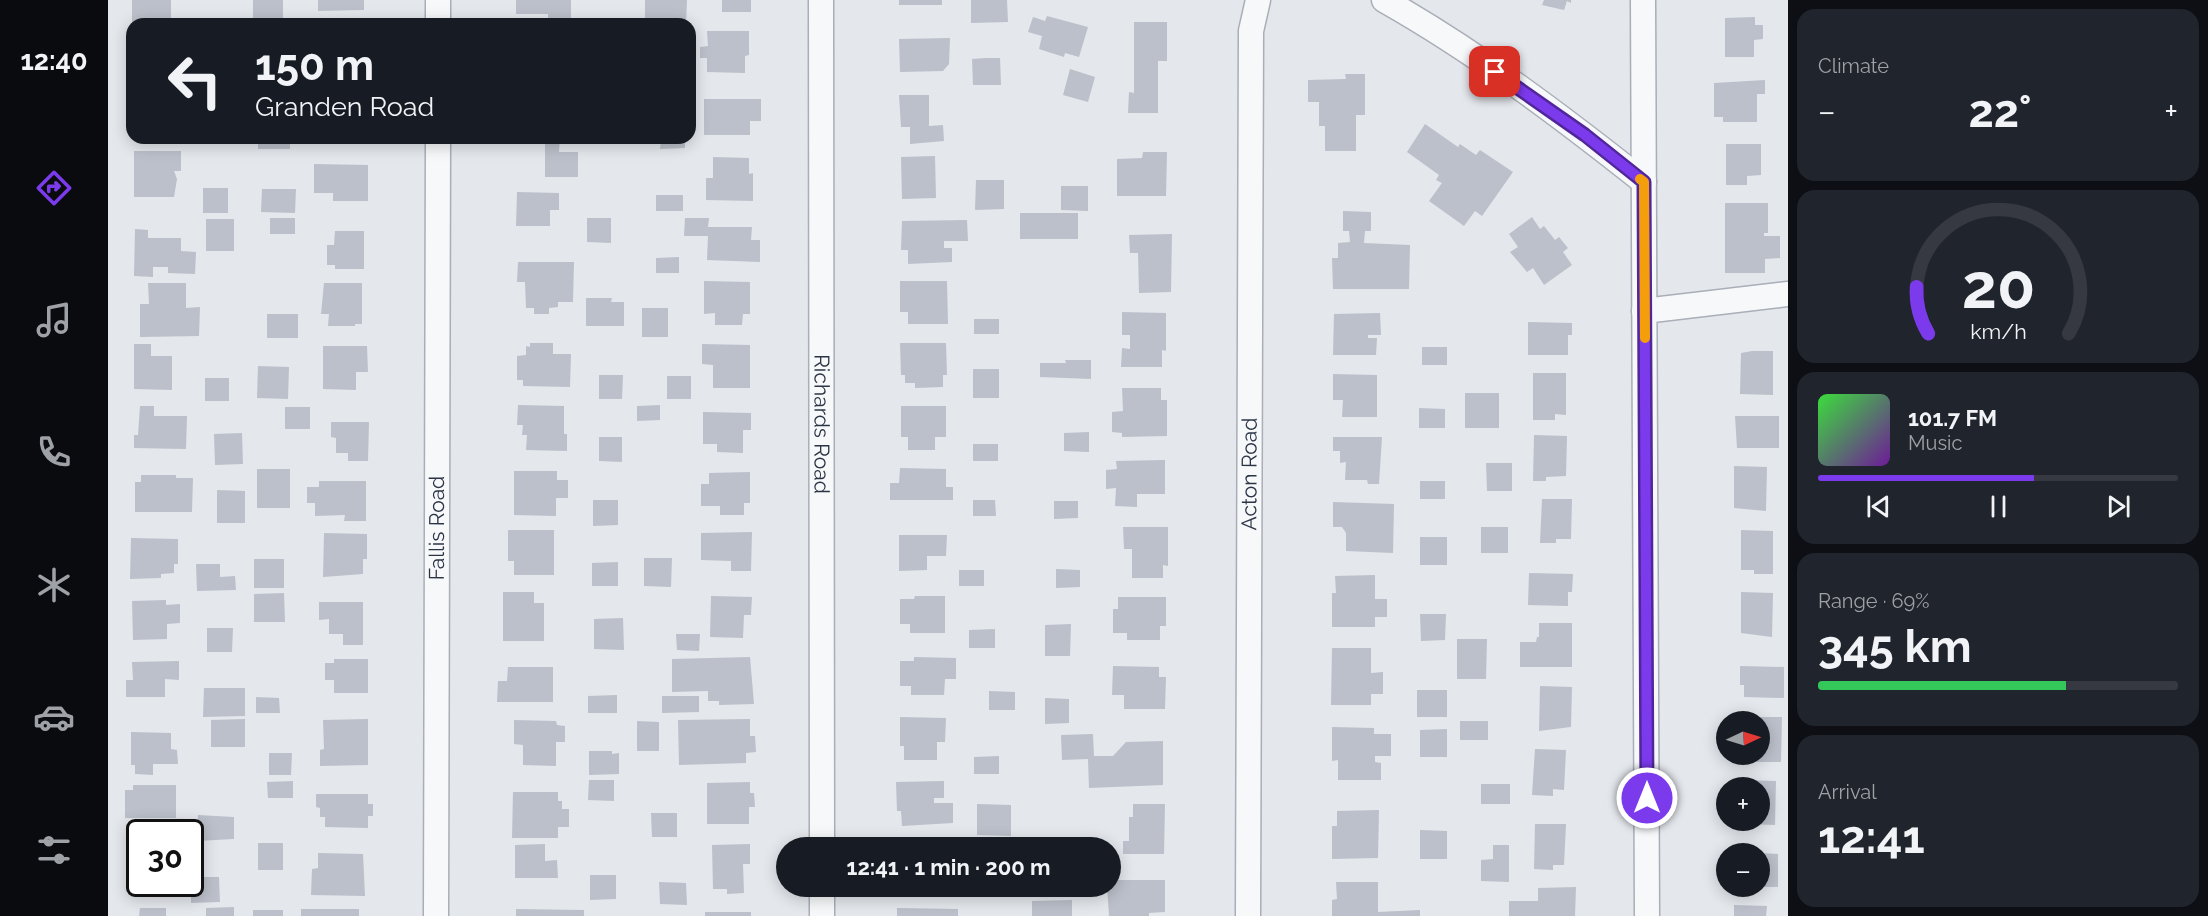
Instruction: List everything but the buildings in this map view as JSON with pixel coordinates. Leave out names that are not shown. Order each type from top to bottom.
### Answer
[{"type":"street","points":[[438,0],[438,18]]},
{"type":"street","name":"Richards Road","points":[[821,0],[822,837]]},
{"type":"street","name":"Acton Road","points":[[1243,0],[1251,31]]},
{"type":"street","name":"Acton Road","points":[[1248,916],[1251,31],[1258,0]]},
{"type":"street","points":[[1384,0],[1416,18],[1526,94],[1644,182]]},
{"type":"street","points":[[1643,0],[1647,916]]},
{"type":"street","name":"Fallis Road","points":[[436,916],[438,144]]},
{"type":"street","points":[[1644,311],[1788,294]]},
{"type":"street","points":[[822,897],[822,916]]},
{"type":"slow traffic","points":[[1640,179],[1644,182],[1645,338]]},
{"type":"route","points":[[1495,72],[1585,135],[1644,182],[1647,798]]}]
